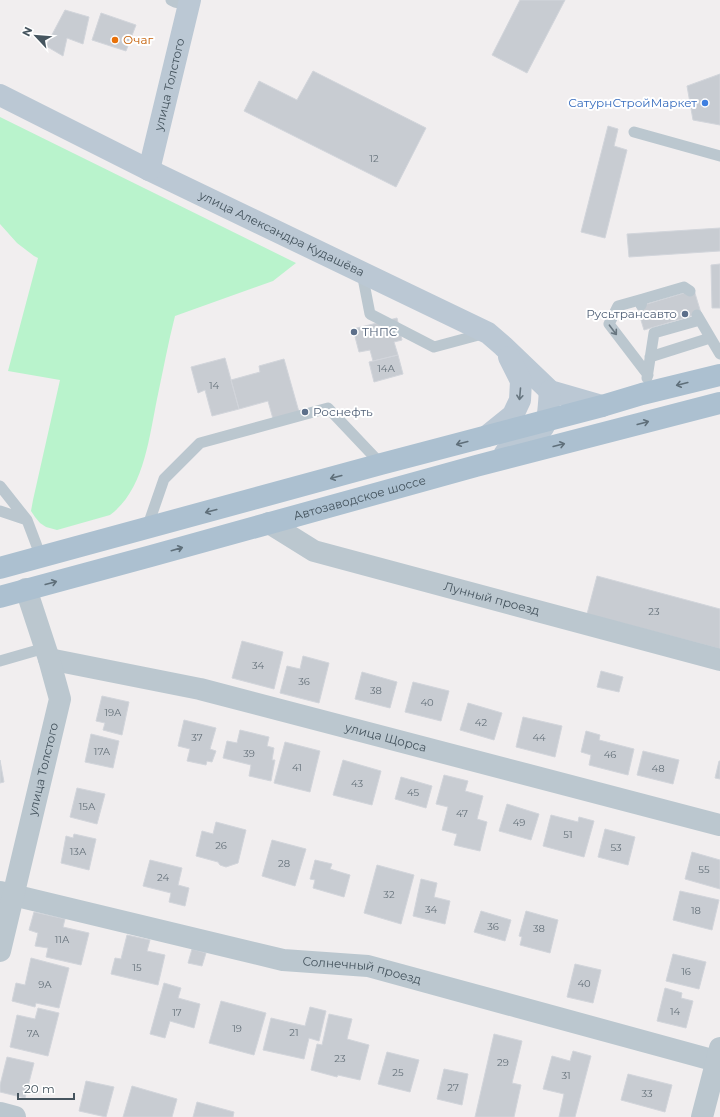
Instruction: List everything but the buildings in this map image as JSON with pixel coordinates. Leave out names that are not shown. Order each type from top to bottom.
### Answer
[{"type":"main road","name":"улица Толстого","points":[[148,170],[183,2]]},
{"type":"main road","name":"улица Александра Кудашёва","points":[[0,95],[148,170],[495,339],[550,391],[602,406]]},
{"type":"main road","points":[[487,436],[513,415],[520,400],[521,381],[495,339]]},
{"type":"main road","points":[[0,568],[381,464],[602,406],[645,385],[720,375]]},
{"type":"main road","points":[[476,466],[522,446],[537,437],[547,421],[550,391]]},
{"type":"main road","name":"Автозаводское шоссе","points":[[0,597],[476,466],[720,403]]},
{"type":"street","name":"Лунный проезд","points":[[270,523],[314,551],[720,660]]},
{"type":"street","name":"улица Толстого","points":[[0,951],[7,893],[60,699],[26,589]]},
{"type":"street","name":"улица Щорса","points":[[47,653],[200,689],[720,825]]},
{"type":"street","name":"Солнечный проезд","points":[[7,893],[283,960],[368,966],[719,1057]]},
{"type":"street","points":[[702,1117],[719,1057]]},
{"type":"street","points":[[0,1113],[15,1117]]},
{"type":"lane","points":[[634,132],[720,156]]},
{"type":"lane","points":[[362,273],[370,314],[434,347],[495,339]]},
{"type":"lane","points":[[645,385],[609,324],[618,306],[651,300],[674,293],[684,287],[690,292]]},
{"type":"lane","points":[[645,385],[650,357],[660,329],[698,317],[720,354]]},
{"type":"lane","points":[[650,357],[710,338]]},
{"type":"lane","points":[[146,528],[164,479],[200,443],[328,408],[381,464]]},
{"type":"lane","points":[[0,486],[27,520],[41,557]]},
{"type":"lane","points":[[0,511],[27,520]]},
{"type":"lane","points":[[0,661],[47,653]]},
{"type":"green space","points":[[0,117],[296,263],[273,281],[175,316],[148,446],[138,478],[131,492],[110,515],[57,530],[46,527],[40,523],[31,511],[60,380],[8,371],[38,258],[17,243],[0,224]]},
{"type":"place","name":"Очаг","points":[[115,40]]},
{"type":"place","name":"СатурнСтройМаркет","points":[[705,103]]},
{"type":"place","name":"Русьтрансавто","points":[[685,314]]},
{"type":"place","name":"ТНПС","points":[[354,332]]},
{"type":"place","name":"Роснефть","points":[[305,412]]}]
